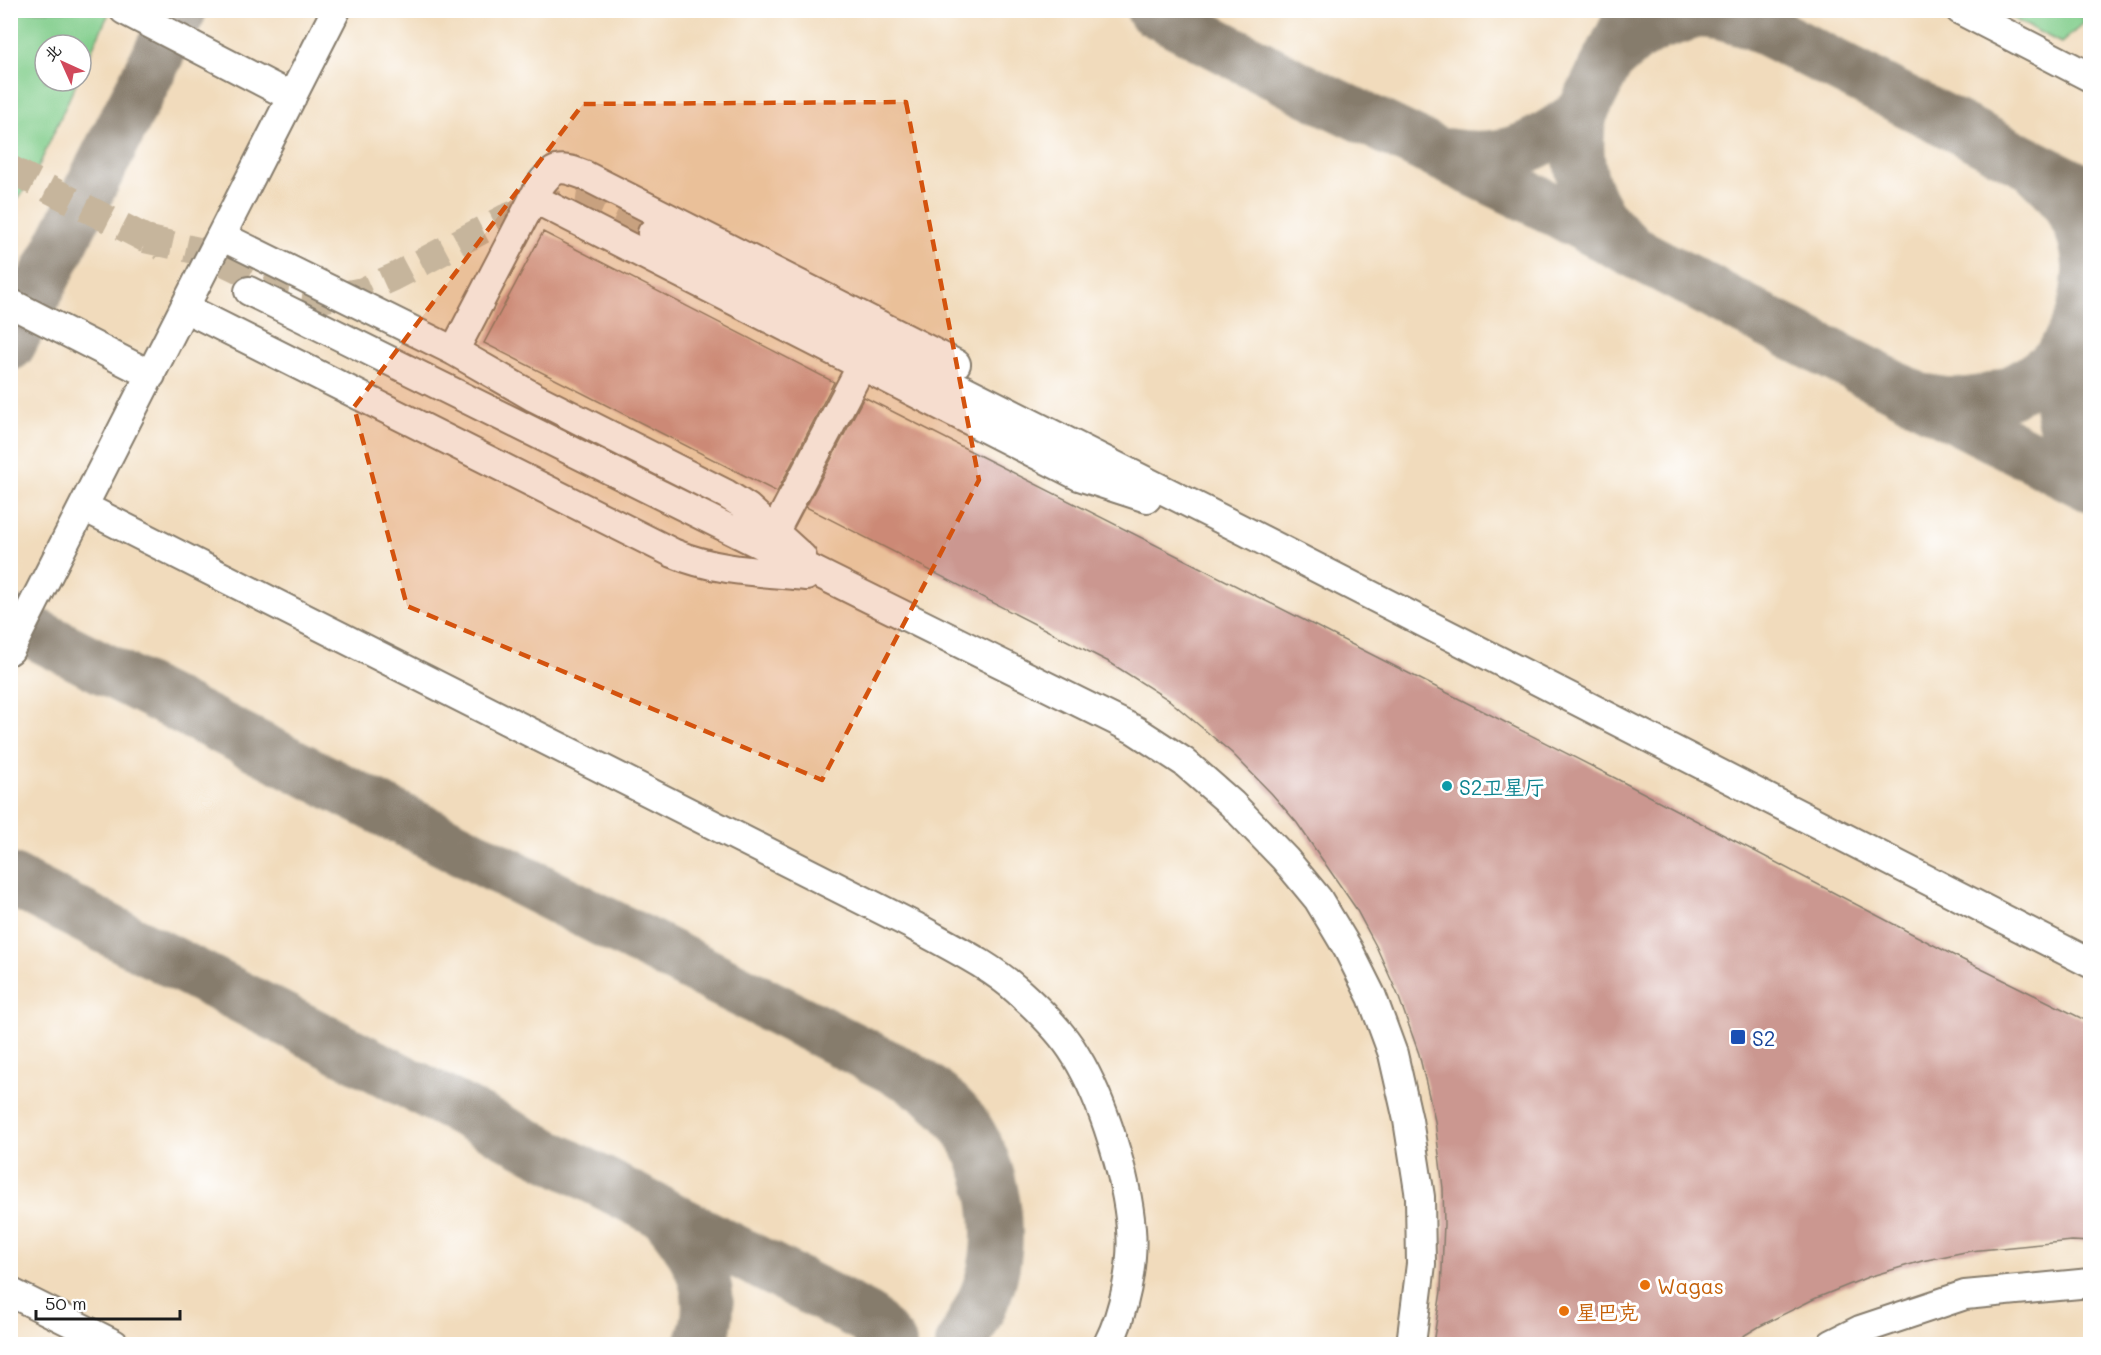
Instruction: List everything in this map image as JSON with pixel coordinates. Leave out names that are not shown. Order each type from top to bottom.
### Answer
[{"type":"lane","points":[[124,10],[292,97]]},
{"type":"lane","points":[[10,650],[336,10]]},
{"type":"lane","points":[[1960,10],[2091,77]]},
{"type":"lane","points":[[454,351],[541,183],[548,174],[556,169],[567,169],[584,175],[1083,429],[1243,530]]},
{"type":"lane","points":[[533,198],[1079,476],[1243,530]]},
{"type":"lane","points":[[652,233],[1243,530],[2091,963]]},
{"type":"lane","points":[[221,236],[454,351],[534,397],[726,494],[748,508],[826,579]]},
{"type":"lane","points":[[249,291],[1145,736],[1184,762],[1232,804],[1285,859],[1318,899],[1348,949],[1372,997],[1393,1054],[1408,1120],[1420,1197],[1421,1264],[1411,1344]]},
{"type":"lane","points":[[10,303],[151,375]]},
{"type":"lane","points":[[185,308],[693,562],[826,579]]},
{"type":"lane","points":[[775,531],[862,365]]},
{"type":"lane","points":[[84,507],[914,926],[984,966],[1017,990],[1049,1022],[1075,1053],[1091,1083],[1118,1163],[1131,1228],[1131,1262],[1123,1300],[1108,1344]]},
{"type":"lane","points":[[1832,1344],[1860,1330],[1965,1295],[2091,1283]]},
{"type":"lane","points":[[10,1292],[114,1344]]},
{"type":"highlighted area","points":[[906,102],[979,480],[822,780],[407,606],[354,407],[583,104]]},
{"type":"green space","points":[[11,11],[110,11],[93,47],[93,33],[33,33],[33,93],[72,93],[32,181],[11,207]]},
{"type":"green space","points":[[1998,11],[2079,11],[2085,22],[2061,43]]},
{"type":"building","points":[[543,232],[834,382],[777,492],[484,343]]},
{"type":"building","name":"S2卫星厅","points":[[864,397],[1615,778],[1945,951],[2091,1023],[2091,1242],[2072,1241],[1970,1251],[1922,1261],[1868,1277],[1814,1299],[1730,1344],[1433,1344],[1441,1291],[1444,1224],[1443,1188],[1435,1121],[1419,1054],[1398,995],[1355,907],[1297,823],[1272,794],[1232,753],[1169,700],[1109,662],[806,507]]},
{"type":"taxiway","points":[[10,345],[181,10]]},
{"type":"taxiway","points":[[1152,10],[1308,91],[1537,201],[1762,319],[2090,486]]},
{"type":"taxiway","points":[[1609,60],[1634,38],[1657,25],[1698,12],[1719,14],[1754,24],[2090,194]]},
{"type":"taxiway","points":[[1624,242],[1599,216],[1591,200],[1584,184],[1578,149],[1582,113],[1625,28]]},
{"type":"taxiway","points":[[1445,154],[1466,157],[1502,155],[1534,144],[1582,113]]},
{"type":"taxiway","points":[[2040,173],[2067,202],[2083,239],[2088,271],[2082,315]]},
{"type":"taxiway","points":[[1928,400],[1958,403],[1987,400],[2027,383],[2050,367],[2061,355],[2090,298]]},
{"type":"taxiway","points":[[2063,353],[2059,385],[2062,418],[2074,448],[2090,476]]},
{"type":"taxiway","points":[[10,621],[908,1076],[932,1092],[960,1119],[976,1144],[990,1182],[997,1223],[997,1243],[990,1282],[981,1306],[961,1344]]},
{"type":"taxiway","points":[[10,879],[664,1214],[695,1258],[707,1291],[706,1326],[700,1344]]},
{"type":"taxiway","points":[[668,1216],[867,1318],[891,1344]]},
{"type":"tunnel","points":[[10,169],[162,247]]},
{"type":"tunnel","points":[[145,239],[203,252],[286,292],[326,298],[363,291],[505,218],[536,206],[566,203],[594,207],[652,233]]},
{"type":"place","name":"S2卫星厅","points":[[1447,786]]},
{"type":"place","name":"S2","points":[[1738,1037]]},
{"type":"place","name":"Wagas","points":[[1645,1285]]},
{"type":"place","name":"星巴克","points":[[1564,1311]]}]
